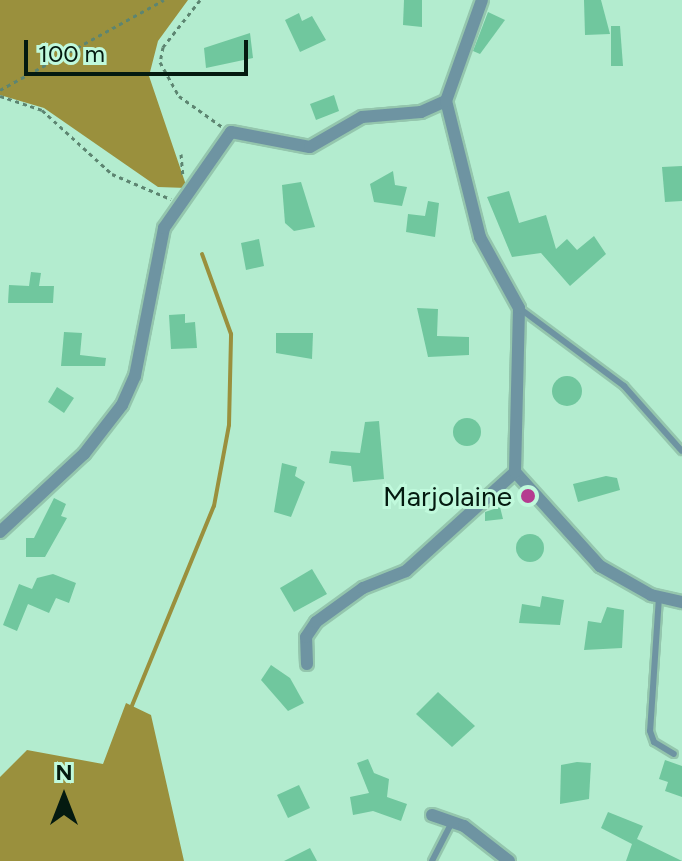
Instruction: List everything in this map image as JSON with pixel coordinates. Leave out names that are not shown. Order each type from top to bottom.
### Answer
[{"type":"street","points":[[482,0],[446,101],[480,237],[519,308],[515,472],[600,566],[659,597],[682,602]]},
{"type":"street","points":[[0,532],[84,454],[122,405],[141,350],[155,256],[164,228],[182,210],[231,132],[310,147],[362,117],[421,112],[446,101]]},
{"type":"street","points":[[307,664],[306,637],[316,622],[363,588],[406,571],[515,472]]},
{"type":"street","points":[[432,815],[452,822],[509,861]]},
{"type":"lane","points":[[519,308],[624,386],[682,451]]},
{"type":"lane","points":[[659,597],[650,731],[654,742],[674,754]]},
{"type":"lane","points":[[432,861],[452,822]]},
{"type":"path","points":[[0,93],[164,0]]},
{"type":"path","points":[[200,0],[163,47],[160,62],[179,96],[231,132]]},
{"type":"path","points":[[0,93],[42,110],[98,164],[182,210]]},
{"type":"path","points":[[178,160],[181,154]]},
{"type":"shaded area","points":[[0,0],[188,0],[158,41],[149,76],[187,188],[158,187],[44,108],[0,95]]},
{"type":"shaded area","points":[[126,703],[151,715],[184,861],[0,861],[0,777],[27,750],[103,764]]},
{"type":"building","points":[[404,0],[422,0],[422,27],[403,25]]},
{"type":"building","points":[[584,0],[601,0],[610,34],[585,35]]},
{"type":"building","points":[[488,12],[505,20],[480,54],[473,51]]},
{"type":"building","points":[[299,13],[302,21],[312,16],[326,40],[300,52],[285,20]]},
{"type":"building","points":[[611,26],[620,26],[623,66],[611,66]]},
{"type":"building","points":[[250,33],[253,58],[206,68],[204,48]]},
{"type":"building","points":[[334,95],[339,111],[316,120],[310,104]]},
{"type":"building","points":[[682,166],[682,201],[665,202],[662,167]]},
{"type":"building","points":[[393,171],[395,185],[407,187],[402,206],[374,202],[370,184]]},
{"type":"building","points":[[301,182],[315,227],[294,231],[285,223],[282,185]]},
{"type":"building","points":[[509,191],[519,223],[546,215],[556,249],[567,239],[577,250],[594,236],[606,254],[570,286],[541,253],[512,257],[487,197]]},
{"type":"building","points":[[428,201],[439,203],[435,237],[406,232],[408,214],[425,216]]},
{"type":"building","points":[[259,239],[264,266],[246,270],[241,243]]},
{"type":"building","points":[[31,272],[41,273],[39,286],[54,286],[53,303],[8,303],[9,285],[29,286]]},
{"type":"building","points":[[417,308],[438,309],[437,336],[469,337],[469,355],[428,357]]},
{"type":"building","points":[[185,314],[185,323],[195,322],[197,348],[171,349],[169,315]]},
{"type":"building","points":[[64,332],[82,333],[80,355],[106,358],[105,366],[61,366]]},
{"type":"building","points":[[276,333],[313,333],[312,359],[276,353]]},
{"type":"building","points":[[567,376],[577,381],[582,391],[577,401],[567,406],[557,401],[552,391],[557,381]]},
{"type":"building","points":[[57,387],[74,398],[64,413],[48,402]]},
{"type":"building","points":[[467,418],[477,422],[481,432],[477,442],[467,446],[457,442],[453,432],[457,422]]},
{"type":"building","points":[[379,421],[384,479],[353,482],[351,466],[329,463],[331,451],[360,453],[365,422]]},
{"type":"building","points":[[282,463],[297,467],[295,476],[305,482],[291,517],[274,512]]},
{"type":"building","points":[[606,476],[617,478],[620,490],[578,502],[573,484]]},
{"type":"building","points":[[54,498],[66,504],[61,516],[67,518],[45,557],[26,557],[26,538],[34,538]]},
{"type":"building","points":[[500,507],[503,519],[485,521],[485,512]]},
{"type":"building","points":[[530,534],[540,538],[544,548],[540,558],[530,562],[520,558],[516,548],[520,538]]},
{"type":"building","points":[[312,569],[327,594],[294,612],[280,588]]},
{"type":"building","points":[[53,574],[76,583],[69,603],[56,598],[49,613],[28,604],[17,631],[3,625],[19,584],[32,589],[37,578]]},
{"type":"building","points":[[542,596],[564,600],[560,625],[519,623],[522,604],[540,607]]},
{"type":"building","points":[[607,607],[624,610],[622,648],[584,650],[588,621],[601,623]]},
{"type":"building","points":[[271,665],[290,678],[304,703],[288,711],[261,680]]},
{"type":"building","points":[[438,692],[475,726],[452,747],[416,714]]},
{"type":"building","points":[[368,759],[374,773],[389,779],[387,797],[407,804],[401,821],[373,811],[353,815],[350,797],[369,793],[357,763]]},
{"type":"building","points":[[665,760],[682,766],[682,797],[665,791],[668,782],[659,779]]},
{"type":"building","points":[[591,763],[589,799],[560,804],[561,765]]},
{"type":"building","points":[[299,785],[310,808],[288,818],[277,795]]},
{"type":"building","points":[[608,812],[643,826],[637,839],[682,861],[626,861],[632,844],[601,828]]},
{"type":"building","points":[[310,848],[317,861],[284,861]]},
{"type":"waterway","points":[[131,708],[214,506],[229,425],[231,334],[202,254]]},
{"type":"place","name":"Marjolaine","points":[[528,496]]}]
